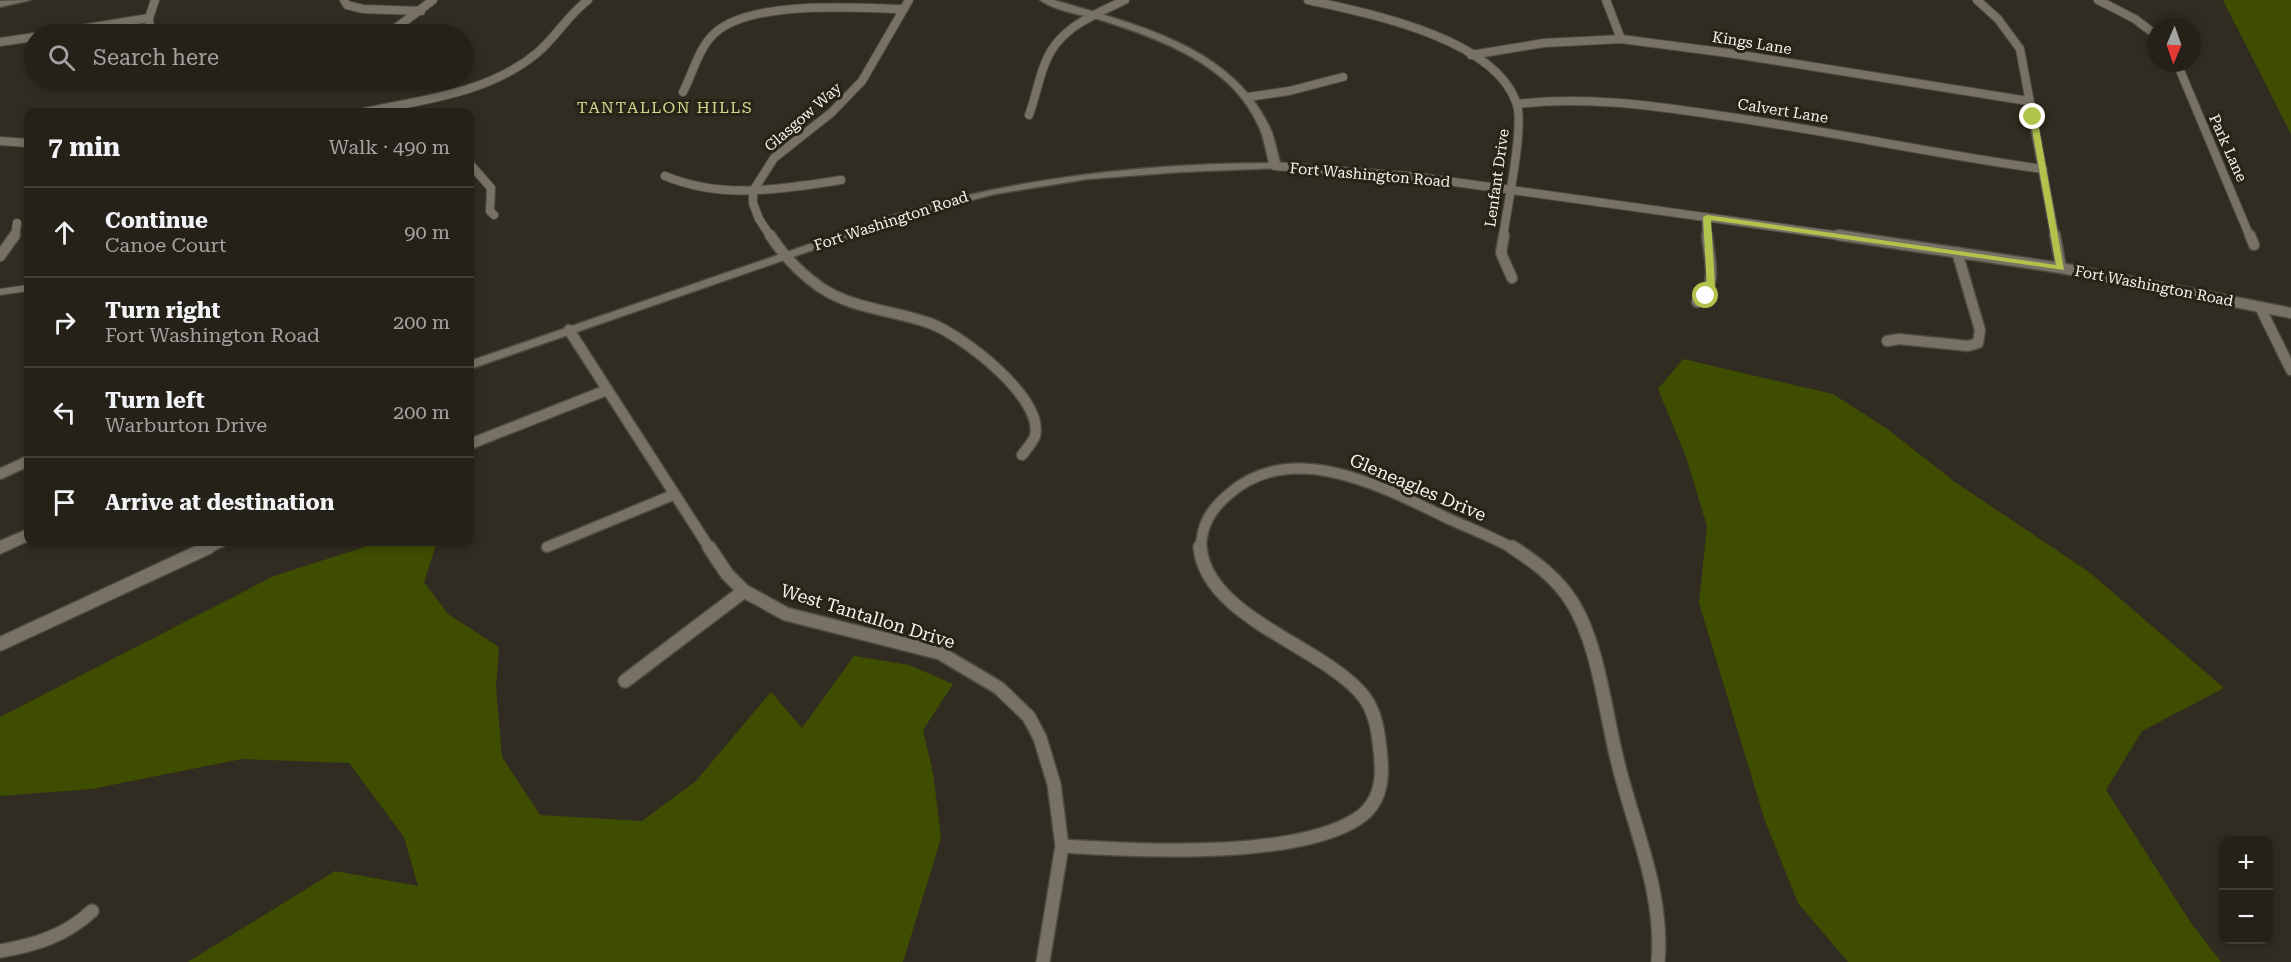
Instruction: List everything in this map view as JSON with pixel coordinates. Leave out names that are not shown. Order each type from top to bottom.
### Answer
[{"type":"main road","points":[[0,4],[25,0]]},
{"type":"main road","points":[[1045,0],[1162,38],[1198,55],[1219,70],[1248,97],[1269,138],[1275,166]]},
{"type":"main road","name":"Fort Washington Road","points":[[474,364],[930,207],[1018,186],[1157,169],[1275,166]]},
{"type":"main road","points":[[0,548],[24,537]]},
{"type":"street","points":[[149,24],[155,0]]},
{"type":"street","points":[[344,0],[347,5],[363,9],[422,11]]},
{"type":"street","points":[[403,24],[433,0]]},
{"type":"street","points":[[474,85],[519,65],[539,52],[568,16],[588,0]]},
{"type":"street","name":"Glasgow Way","points":[[753,191],[774,158],[831,113],[862,81],[909,0]]},
{"type":"street","points":[[1029,115],[1047,59],[1059,38],[1092,16],[1125,0]]},
{"type":"street","name":"Lenfant Drive","points":[[1308,0],[1425,31],[1471,55],[1501,81],[1517,104],[1519,137],[1508,190],[1501,253],[1512,278]]},
{"type":"street","points":[[1606,0],[1621,39]]},
{"type":"street","points":[[1977,0],[1990,0]]},
{"type":"street","points":[[1977,0],[1998,19],[2016,42],[2061,268]]},
{"type":"street","points":[[2098,0],[2147,29]]},
{"type":"street","points":[[683,92],[714,34],[740,19],[765,11],[790,7],[904,9]]},
{"type":"street","points":[[112,24],[149,18]]},
{"type":"street","points":[[0,42],[24,38]]},
{"type":"street","name":"Kings Lane","points":[[1471,55],[1544,43],[1621,39],[1728,53],[2028,101]]},
{"type":"street","name":"Park Lane","points":[[2181,72],[2254,245]]},
{"type":"street","points":[[1248,97],[1289,91],[1343,77]]},
{"type":"street","points":[[399,108],[461,90]]},
{"type":"street","name":"Calvert Lane","points":[[1517,104],[1538,101],[1666,107],[1784,124],[2043,169]]},
{"type":"street","points":[[0,141],[24,143]]},
{"type":"street","name":"Fort Washington Road","points":[[1275,166],[1353,170],[1957,252],[2061,268],[2291,313]]},
{"type":"street","points":[[474,169],[491,188],[490,211],[494,215]]},
{"type":"street","points":[[665,176],[704,189],[753,191],[841,180]]},
{"type":"street","points":[[753,191],[753,202],[759,219],[784,256],[821,288],[859,305],[932,324],[968,343],[1009,381],[1030,408],[1036,431],[1029,447],[1022,455]]},
{"type":"street","points":[[1697,302],[1706,296],[1711,287],[1707,217]]},
{"type":"street","points":[[0,256],[15,236],[17,223]]},
{"type":"street","points":[[1887,341],[1910,340],[1968,346],[1978,343],[1980,330],[1957,252]]},
{"type":"street","points":[[0,292],[24,289]]},
{"type":"street","points":[[2260,307],[2291,370]]},
{"type":"street","name":"West Tantallon Drive","points":[[569,330],[673,495],[727,574],[744,591],[786,614],[940,653],[999,688],[1029,717],[1040,738],[1054,784],[1062,846],[1044,962]]},
{"type":"street","points":[[474,442],[607,390]]},
{"type":"street","points":[[0,474],[24,463]]},
{"type":"street","name":"Gleneagles Drive","points":[[1062,846],[1118,851],[1241,848],[1332,831],[1350,825],[1367,814],[1377,799],[1382,765],[1378,730],[1369,703],[1356,687],[1230,600],[1208,577],[1201,548],[1202,526],[1213,508],[1228,491],[1245,479],[1293,468],[1334,472],[1379,487],[1510,547],[1537,565],[1572,602],[1581,621],[1596,670],[1627,799],[1657,897],[1661,936],[1658,962]]},
{"type":"street","points":[[547,547],[673,495]]},
{"type":"street","points":[[0,644],[86,602],[212,546]]},
{"type":"street","points":[[625,681],[744,591]]},
{"type":"street","points":[[0,951],[28,947],[55,938],[70,930],[92,911]]},
{"type":"green space","points":[[2223,0],[2291,0],[2291,134]]},
{"type":"green space","points":[[1683,359],[1833,394],[1886,428],[1955,482],[2089,572],[2224,688],[2142,731],[2106,790],[2191,923],[2221,962],[1848,962],[1798,903],[1765,821],[1699,603],[1707,526],[1686,457],[1658,389]]},
{"type":"green space","points":[[368,546],[436,546],[424,582],[448,614],[499,647],[496,687],[502,757],[540,815],[642,821],[696,781],[771,692],[802,728],[854,656],[909,665],[953,684],[923,730],[933,773],[941,838],[903,962],[188,962],[335,871],[418,886],[404,837],[349,763],[242,759],[92,789],[0,796],[0,717],[274,576]]},
{"type":"district","name":"TANTALLON HILLS","points":[[665,107]]},
{"type":"route","points":[[1706,296],[1711,287],[1707,217],[2061,268],[2033,117]]}]
